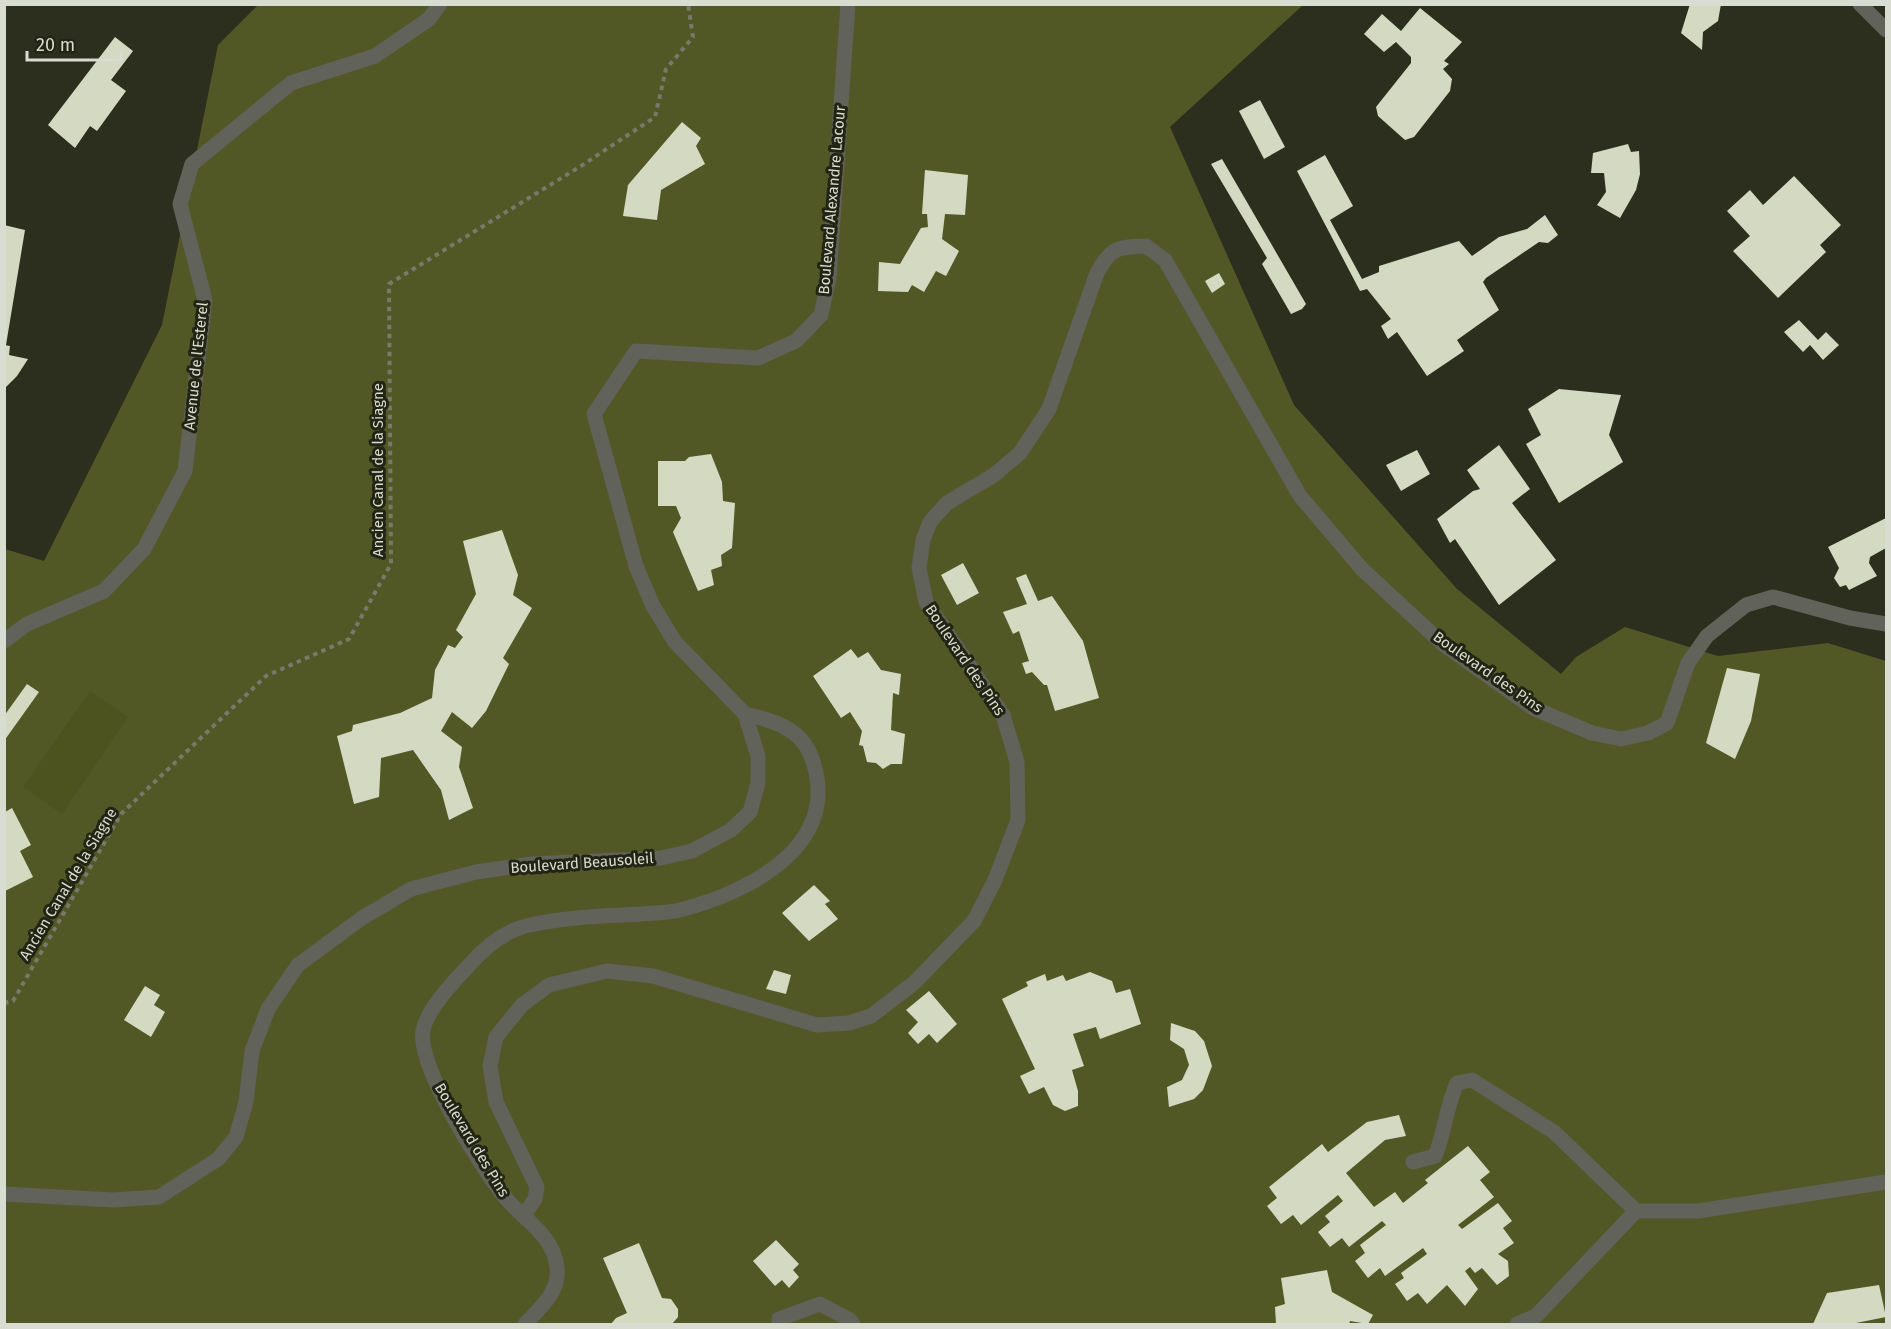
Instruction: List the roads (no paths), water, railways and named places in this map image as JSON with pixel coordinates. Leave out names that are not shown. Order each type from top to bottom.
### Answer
[{"type":"street","name":"Avenue de l'Esterel","points":[[4,641],[27,624],[104,591],[144,549],[185,471],[205,300],[180,204],[192,164],[291,83],[375,56],[429,19],[440,4]]},
{"type":"street","name":"Boulevard Alexandre Lacour","points":[[745,714],[675,642],[653,606],[636,566],[594,414],[636,351],[758,358],[796,341],[821,315],[829,278],[848,4]]},
{"type":"street","points":[[1860,4],[1887,30]]},
{"type":"street","name":"Boulevard des Pins","points":[[745,714],[779,722],[807,744],[817,771],[818,800],[808,831],[795,850],[775,870],[750,884],[678,911],[529,925],[497,938],[471,962],[435,1006],[423,1031],[425,1059],[438,1087],[501,1193],[524,1215],[535,1199],[537,1187],[496,1102],[490,1066],[496,1037],[522,1005],[549,985],[607,971],[653,976],[817,1025],[849,1023],[872,1016],[914,983],[974,921],[995,880],[1018,820],[1017,762],[1003,715],[926,603],[919,568],[923,540],[930,522],[946,503],[994,475],[1020,453],[1049,409],[1097,273],[1106,257],[1120,247],[1146,246],[1165,260],[1300,496],[1362,569],[1444,645],[1533,708],[1592,733],[1621,739],[1648,733],[1667,723],[1688,663],[1707,636],[1746,605],[1773,597],[1851,618],[1887,624]]},
{"type":"street","name":"Boulevard Beausoleil","points":[[4,1194],[113,1200],[159,1197],[218,1159],[236,1137],[246,1102],[252,1051],[268,1009],[298,965],[362,918],[411,889],[476,872],[532,864],[661,858],[692,851],[731,830],[750,812],[758,783],[758,756],[745,714]]},
{"type":"street","points":[[1413,1162],[1435,1156],[1443,1137],[1449,1101],[1457,1083],[1472,1080],[1554,1132],[1636,1210],[1698,1211],[1887,1182]]},
{"type":"street","points":[[1517,1324],[1536,1316],[1636,1210]]},
{"type":"street","points":[[524,1215],[546,1239],[557,1268],[552,1294],[525,1324]]},
{"type":"street","points":[[779,1324],[778,1319],[820,1304],[850,1320],[853,1324]]}]
